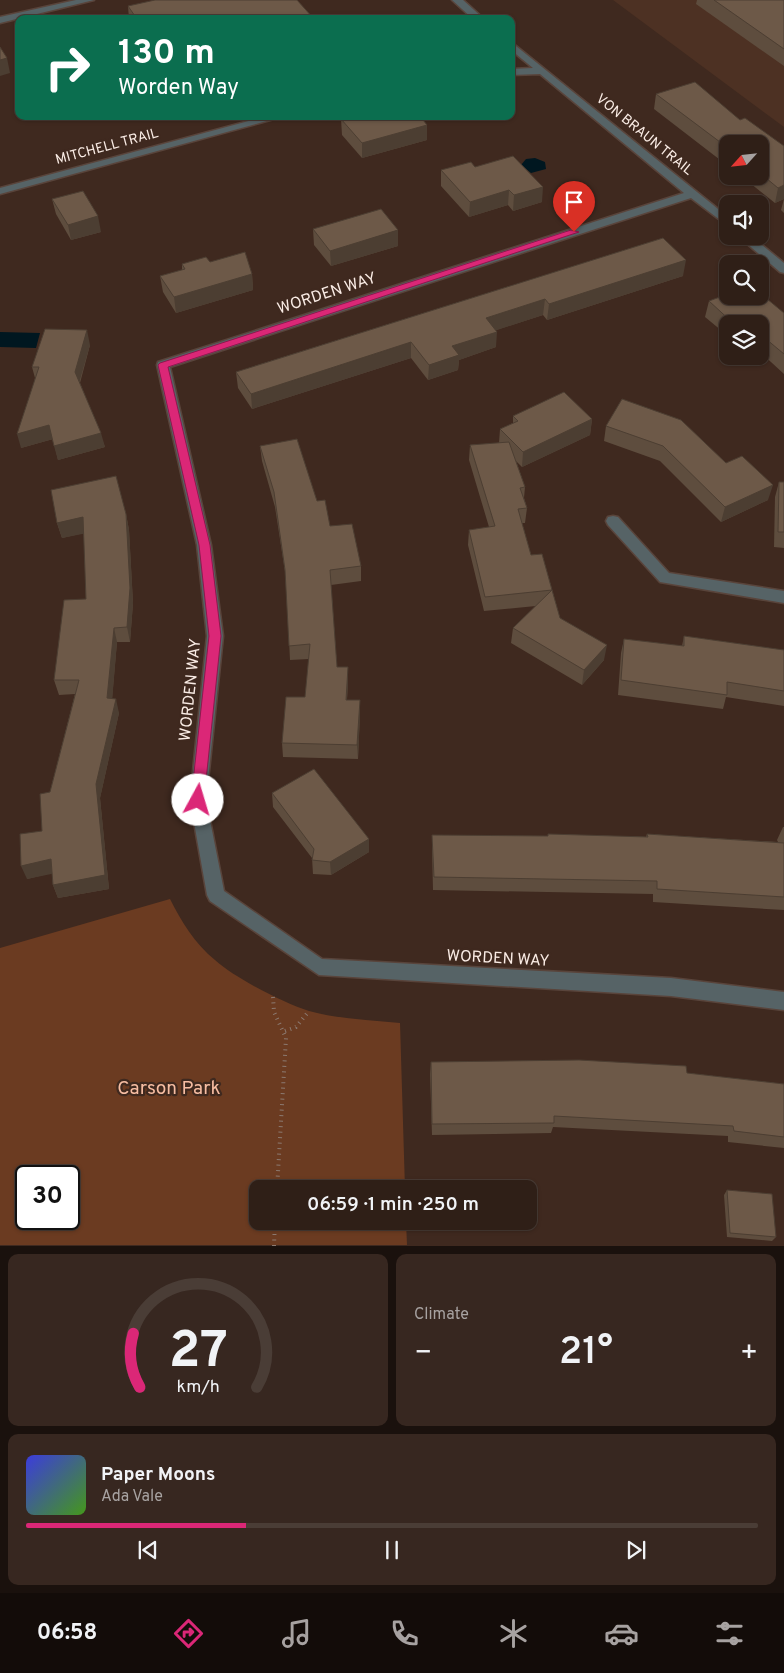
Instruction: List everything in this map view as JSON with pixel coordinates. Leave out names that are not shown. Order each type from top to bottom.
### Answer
[{"type":"street","points":[[22,15],[90,0]]},
{"type":"street","points":[[457,0],[474,15]]},
{"type":"street","points":[[0,20],[15,17]]},
{"type":"street","name":"VON BRAUN TRAIL","points":[[515,48],[719,216]]},
{"type":"street","points":[[515,72],[542,71]]},
{"type":"street","name":"MITCHELL TRAIL","points":[[0,191],[265,120]]},
{"type":"street","name":"WORDEN WAY","points":[[692,194],[163,365],[204,545],[215,636],[198,800],[216,895],[319,967],[671,986],[784,1000]]},
{"type":"street","points":[[755,245],[784,269]]},
{"type":"street","points":[[613,521],[665,578],[784,597]]},
{"type":"path","points":[[273,997],[272,1010],[275,1018],[285,1031],[277,1180]]},
{"type":"path","points":[[285,1031],[296,1027],[309,1011]]},
{"type":"path","points":[[274,1246],[275,1230]]},
{"type":"shaded area","points":[[613,0],[784,0],[784,127]]},
{"type":"green space","name":"Carson Park","points":[[170,899],[189,932],[208,954],[234,974],[260,989],[298,1007],[320,1014],[400,1023],[405,1180],[249,1180],[249,1230],[406,1230],[407,1245],[0,1245],[0,948]]},
{"type":"water","points":[[535,158],[545,162],[546,169],[531,173],[521,165],[526,159]]},
{"type":"water","points":[[0,332],[40,333],[36,348],[0,347]]},
{"type":"building","points":[[155,0],[297,0],[310,15],[134,15],[128,6]]},
{"type":"building","points":[[714,0],[784,0],[784,49]]},
{"type":"building","points":[[0,47],[7,58],[0,60]]},
{"type":"building","points":[[695,82],[740,120],[745,118],[769,135],[719,135],[719,141],[656,94]]},
{"type":"building","points":[[342,120],[423,120],[427,125],[362,143]]},
{"type":"building","points":[[769,135],[784,146],[784,185],[778,188],[769,180]]},
{"type":"building","points":[[513,156],[543,187],[514,195],[509,190],[470,202],[441,170],[471,162],[475,167]]},
{"type":"building","points":[[83,191],[98,216],[68,225],[52,199]]},
{"type":"building","points":[[381,209],[398,230],[330,251],[313,229]]},
{"type":"building","points":[[663,238],[686,260],[549,304],[545,299],[486,318],[497,332],[452,346],[459,355],[429,365],[411,342],[251,394],[236,372]]},
{"type":"building","points":[[245,252],[252,274],[174,297],[160,276],[185,269],[182,264],[206,257],[210,262]]},
{"type":"building","points":[[719,297],[719,305],[769,305],[769,300],[784,313],[784,354],[769,342],[769,315],[724,315],[709,301]]},
{"type":"building","points":[[45,329],[87,330],[75,372],[101,433],[54,446],[49,425],[17,434],[39,367],[32,367]]},
{"type":"building","points":[[564,392],[592,419],[523,452],[500,429],[518,421],[513,416]]},
{"type":"building","points":[[622,399],[681,420],[726,463],[742,456],[773,485],[725,507],[663,446],[606,426]]},
{"type":"building","points":[[297,439],[317,501],[325,500],[330,526],[352,524],[361,566],[330,570],[337,667],[348,667],[346,700],[360,700],[357,745],[282,743],[286,697],[305,697],[310,644],[289,646],[285,570],[274,492],[260,446]]},
{"type":"building","points":[[509,442],[525,487],[520,488],[527,508],[518,509],[531,555],[542,554],[552,590],[485,597],[469,530],[495,526],[470,445]]},
{"type":"building","points":[[116,476],[126,514],[130,588],[127,627],[114,628],[107,698],[116,699],[96,784],[105,875],[53,885],[51,859],[21,866],[20,834],[42,831],[40,794],[50,792],[79,680],[54,680],[64,600],[86,599],[83,517],[57,523],[51,490]]},
{"type":"building","points":[[779,482],[784,482],[784,532],[778,532]]},
{"type":"building","points":[[552,590],[560,618],[607,645],[584,670],[513,628]]},
{"type":"building","points":[[684,636],[784,650],[784,691],[727,682],[727,695],[621,680],[624,639],[684,646]]},
{"type":"building","points":[[314,769],[369,839],[330,862],[312,860],[314,849],[272,793]]},
{"type":"building","points":[[548,834],[648,837],[647,834],[784,843],[784,897],[657,889],[657,881],[434,877],[432,835],[548,836]]},
{"type":"building","points":[[579,1060],[686,1066],[687,1073],[784,1084],[784,1137],[734,1131],[733,1126],[554,1116],[554,1123],[432,1124],[431,1062]]},
{"type":"building","points":[[727,1190],[772,1194],[776,1237],[730,1233]]},
{"type":"route","points":[[198,800],[215,636],[204,545],[163,365],[574,232]]}]
